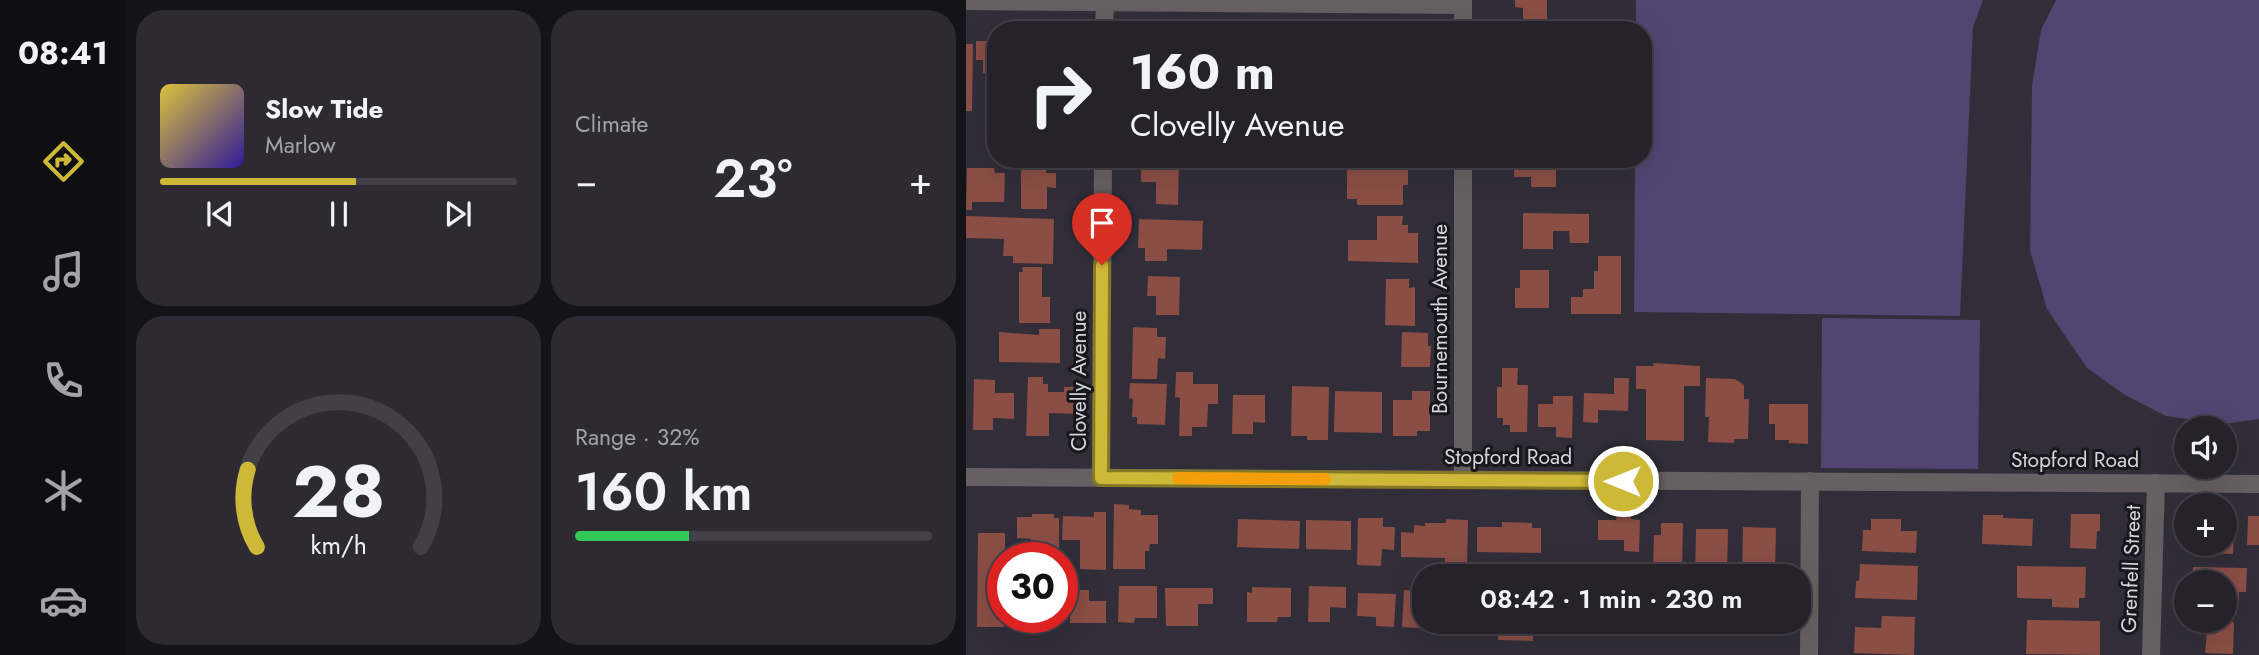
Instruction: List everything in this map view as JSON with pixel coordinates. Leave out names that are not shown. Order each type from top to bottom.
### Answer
[{"type":"street","points":[[966,1],[1463,2],[1463,21]]},
{"type":"street","points":[[1104,21],[1105,2]]},
{"type":"street","name":"Clovelly Avenue","points":[[1101,478],[1103,168]]},
{"type":"street","name":"Bournemouth Avenue","points":[[1463,168],[1463,480]]},
{"type":"street","name":"Stopford Road","points":[[966,477],[2259,484]]},
{"type":"street","points":[[1808,655],[1810,481]]},
{"type":"street","name":"Grenfell Street","points":[[2151,655],[2156,483]]},
{"type":"shaded area","points":[[1636,0],[1983,0],[1973,27],[1960,316],[1634,312],[1635,168],[1652,168],[1652,21],[1636,21]]},
{"type":"shaded area","points":[[2056,0],[2259,0],[2259,419],[2237,422],[2237,416],[2166,416],[2125,395],[2087,368],[2047,309],[2030,250],[2032,86],[2041,30]]},
{"type":"shaded area","points":[[1822,318],[1980,320],[1978,469],[1821,468]]},
{"type":"building","points":[[1515,0],[1547,0],[1547,20],[1523,20],[1523,8],[1515,7]]},
{"type":"building","points":[[976,41],[987,41],[987,73],[983,73],[983,60],[976,60]]},
{"type":"building","points":[[966,44],[973,44],[972,111],[966,111]]},
{"type":"building","points":[[967,168],[994,168],[995,173],[1005,173],[1004,202],[972,202],[972,210],[966,210]]},
{"type":"building","points":[[1021,168],[1046,168],[1046,173],[1056,173],[1056,188],[1047,187],[1047,209],[1021,209]]},
{"type":"building","points":[[1141,168],[1179,168],[1178,205],[1156,204],[1156,182],[1141,182]]},
{"type":"building","points":[[1408,168],[1408,185],[1403,185],[1403,205],[1357,205],[1357,199],[1347,199],[1347,170]]},
{"type":"building","points":[[1514,168],[1556,168],[1556,187],[1531,187],[1531,177],[1514,177]]},
{"type":"building","points":[[1523,213],[1589,214],[1589,243],[1570,243],[1569,231],[1553,231],[1553,249],[1523,249]]},
{"type":"building","points":[[966,216],[1054,219],[1053,264],[1013,263],[1013,256],[1003,256],[1004,239],[966,238]]},
{"type":"building","points":[[1377,216],[1403,216],[1402,225],[1408,225],[1408,233],[1418,233],[1418,263],[1348,261],[1348,240],[1377,240]]},
{"type":"building","points":[[1139,219],[1203,221],[1202,250],[1167,249],[1167,261],[1145,261],[1145,248],[1138,248]]},
{"type":"building","points":[[1598,256],[1621,256],[1621,314],[1571,314],[1571,297],[1583,297],[1583,289],[1594,289],[1594,271],[1598,271]]},
{"type":"building","points":[[1022,267],[1042,267],[1042,297],[1050,297],[1050,323],[1019,323],[1019,272],[1023,272]]},
{"type":"building","points":[[1520,270],[1549,270],[1549,308],[1515,308],[1515,288],[1520,288]]},
{"type":"building","points":[[1148,276],[1180,277],[1179,315],[1156,315],[1156,296],[1147,296]]},
{"type":"building","points":[[1386,279],[1409,279],[1409,288],[1415,287],[1415,326],[1385,325]]},
{"type":"building","points":[[1133,327],[1157,328],[1157,337],[1166,337],[1165,359],[1158,358],[1157,379],[1132,379]]},
{"type":"building","points":[[1039,329],[1060,329],[1060,363],[999,362],[999,332],[1039,335]]},
{"type":"building","points":[[1402,332],[1428,333],[1428,346],[1431,346],[1430,367],[1401,367]]},
{"type":"building","points":[[1654,363],[1700,366],[1700,386],[1684,386],[1684,441],[1646,440],[1646,389],[1636,389],[1636,366],[1653,366]]},
{"type":"building","points":[[1502,368],[1518,368],[1517,385],[1528,385],[1527,432],[1510,432],[1510,425],[1503,425],[1503,418],[1497,418],[1497,387],[1502,387]]},
{"type":"building","points":[[1176,372],[1193,372],[1193,384],[1218,384],[1218,404],[1208,404],[1207,427],[1192,427],[1192,436],[1179,436],[1180,398],[1175,397]]},
{"type":"building","points":[[1028,377],[1043,377],[1043,384],[1048,384],[1048,392],[1064,392],[1064,387],[1079,387],[1078,414],[1049,413],[1049,436],[1026,436]]},
{"type":"building","points":[[1614,378],[1629,378],[1628,411],[1598,410],[1598,423],[1583,422],[1584,393],[1614,394]]},
{"type":"building","points":[[1706,378],[1735,379],[1744,385],[1744,399],[1749,399],[1748,439],[1734,439],[1734,443],[1708,442],[1709,417],[1705,417]]},
{"type":"building","points":[[974,379],[995,380],[995,393],[1014,393],[1014,419],[993,418],[993,430],[973,430]]},
{"type":"building","points":[[1130,383],[1167,384],[1165,425],[1137,424],[1137,417],[1132,417]]},
{"type":"building","points":[[1292,386],[1329,387],[1328,440],[1307,440],[1307,436],[1291,436]]},
{"type":"building","points":[[1335,391],[1382,392],[1382,433],[1334,432]]},
{"type":"building","points":[[1412,391],[1430,391],[1430,431],[1417,431],[1417,436],[1393,436],[1393,400],[1412,400]]},
{"type":"building","points":[[1233,395],[1265,395],[1265,423],[1253,422],[1253,434],[1232,434]]},
{"type":"building","points":[[1553,396],[1573,396],[1572,438],[1556,437],[1556,427],[1538,427],[1538,404],[1553,404]]},
{"type":"building","points":[[1769,404],[1808,404],[1808,444],[1775,440],[1775,424],[1769,424]]},
{"type":"building","points":[[1114,504],[1129,505],[1129,509],[1141,510],[1141,515],[1158,515],[1158,544],[1150,544],[1149,551],[1145,551],[1145,569],[1113,569]]},
{"type":"building","points":[[1094,512],[1106,512],[1106,570],[1080,569],[1080,540],[1062,540],[1063,516],[1094,517]]},
{"type":"building","points":[[1032,514],[1054,514],[1054,518],[1059,518],[1059,542],[1031,542],[1031,539],[1017,538],[1017,517],[1032,517]]},
{"type":"building","points":[[2071,514],[2100,514],[2096,549],[2070,548]]},
{"type":"building","points":[[1617,515],[1640,520],[1639,552],[1624,551],[1624,540],[1598,540],[1598,520],[1616,520]]},
{"type":"building","points":[[1983,515],[2033,519],[2032,546],[1982,544]]},
{"type":"building","points":[[2248,516],[2259,516],[2259,545],[2247,545]]},
{"type":"building","points":[[1358,518],[1383,518],[1383,527],[1395,527],[1394,550],[1382,549],[1381,566],[1357,565]]},
{"type":"building","points":[[1238,519],[1300,521],[1299,549],[1237,547]]},
{"type":"building","points":[[1446,519],[1468,520],[1467,564],[1445,564],[1445,558],[1401,557],[1401,532],[1414,533],[1414,525],[1446,523]]},
{"type":"building","points":[[1871,519],[1901,519],[1901,531],[1917,531],[1916,553],[1862,551],[1863,530],[1871,530]]},
{"type":"building","points":[[1306,520],[1351,521],[1351,550],[1306,549]]},
{"type":"building","points":[[1502,522],[1532,523],[1532,528],[1541,528],[1541,553],[1477,552],[1477,527],[1502,527]]},
{"type":"building","points":[[1661,523],[1683,523],[1682,564],[1653,564],[1654,535],[1661,535]]},
{"type":"building","points":[[1743,527],[1776,528],[1775,564],[1742,564]]},
{"type":"building","points":[[1696,529],[1728,529],[1727,564],[1695,564]]},
{"type":"building","points":[[978,533],[1005,533],[1005,542],[987,542],[987,627],[977,627]]},
{"type":"building","points":[[1860,564],[1918,566],[1917,600],[1855,598]]},
{"type":"building","points":[[2017,566],[2086,567],[2085,598],[2079,598],[2079,608],[2052,607],[2052,599],[2017,598]]},
{"type":"building","points":[[2193,567],[2247,568],[2246,592],[2239,592],[2237,601],[2237,570],[2193,570]]},
{"type":"building","points":[[1119,586],[1157,586],[1157,618],[1135,618],[1134,623],[1118,622]]},
{"type":"building","points":[[1309,586],[1346,587],[1346,608],[1330,607],[1330,622],[1308,622]]},
{"type":"building","points":[[1252,587],[1291,588],[1291,617],[1278,617],[1277,622],[1247,622],[1247,592],[1252,593]]},
{"type":"building","points":[[1165,588],[1213,588],[1213,604],[1198,604],[1198,626],[1166,626]]},
{"type":"building","points":[[1078,590],[1089,590],[1089,601],[1106,601],[1106,623],[1078,623]]},
{"type":"building","points":[[1404,590],[1412,590],[1412,628],[1402,627]]},
{"type":"building","points":[[1358,593],[1396,594],[1394,627],[1376,626],[1376,617],[1357,616]]},
{"type":"building","points":[[1882,616],[1915,617],[1914,655],[1854,653],[1855,627],[1881,628]]},
{"type":"building","points":[[2027,620],[2100,621],[2100,655],[2026,654]]},
{"type":"building","points":[[2207,633],[2234,633],[2233,654],[2205,653]]},
{"type":"building","points":[[1498,634],[1533,634],[1533,641],[1498,640]]},
{"type":"slow traffic","points":[[1178,478],[1325,479]]},
{"type":"route","points":[[1102,265],[1101,478],[1623,481]]}]
